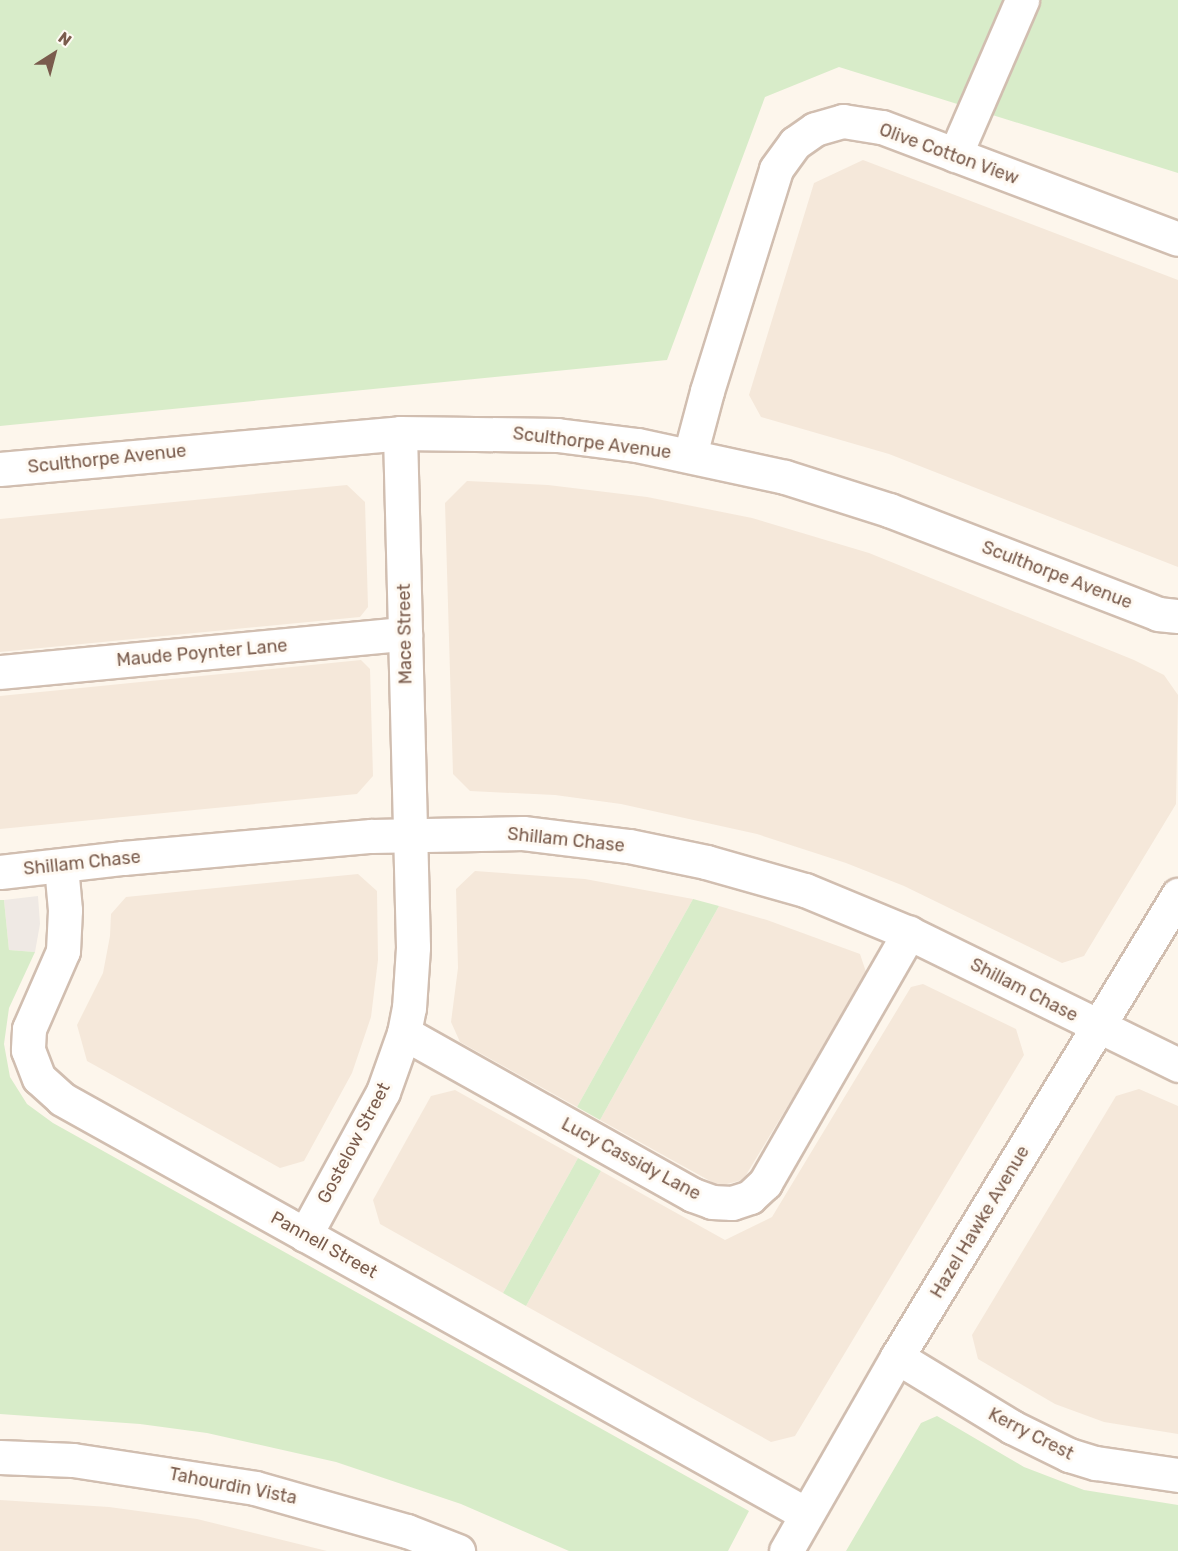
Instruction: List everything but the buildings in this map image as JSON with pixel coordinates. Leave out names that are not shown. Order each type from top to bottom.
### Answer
[{"type":"street","points":[[955,155],[1022,0]]},
{"type":"street","name":"Olive Cotton View","points":[[690,455],[758,220],[776,170],[795,143],[815,129],[843,122],[882,127],[1178,239]]},
{"type":"street","name":"Sculthorpe Avenue","points":[[0,469],[400,433],[557,435],[636,445],[785,477],[889,510],[1171,620]]},
{"type":"street","name":"Mace Street","points":[[400,433],[409,835]]},
{"type":"street","name":"Maude Poynter Lane","points":[[0,672],[405,634]]},
{"type":"street","name":"Shillam Chase","points":[[0,872],[123,858],[409,835],[523,833],[629,846],[706,861],[805,890],[909,933],[1178,1065]]},
{"type":"street","name":"Gostelow Street","points":[[305,1235],[383,1092],[404,1033],[409,1008],[412,947],[409,835]]},
{"type":"street","name":"Pannell Street","points":[[61,866],[65,910],[63,951],[29,1029],[28,1050],[39,1078],[62,1099],[806,1514]]},
{"type":"street","name":"Hazel Hawke Avenue","points":[[786,1551],[897,1357],[1178,895]]},
{"type":"street","name":"Lucy Cassidy Lane","points":[[404,1033],[693,1196],[712,1202],[732,1203],[750,1197],[765,1183],[909,933]]},
{"type":"street","name":"Kerry Crest","points":[[897,1357],[1012,1427],[1069,1455],[1127,1469],[1178,1475]]},
{"type":"street","name":"Tahourdin Vista","points":[[0,1457],[73,1460],[255,1488],[396,1528],[458,1551]]},
{"type":"shaded area","points":[[863,160],[1178,280],[1178,567],[889,454],[761,417],[749,395],[814,183]]},
{"type":"shaded area","points":[[467,481],[548,485],[647,497],[752,518],[869,553],[1134,660],[1164,675],[1178,695],[1176,804],[1084,956],[1062,963],[904,886],[846,863],[757,834],[621,804],[555,795],[470,791],[453,774],[445,503]]},
{"type":"shaded area","points":[[347,485],[365,502],[368,607],[360,617],[0,652],[0,519]]},
{"type":"shaded area","points":[[361,660],[370,669],[373,776],[357,794],[0,829],[0,696]]},
{"type":"shaded area","points":[[475,871],[585,879],[693,899],[577,1107],[460,1042],[451,1022],[458,968],[456,889]]},
{"type":"shaded area","points":[[358,874],[377,891],[378,960],[371,1017],[352,1073],[304,1161],[280,1168],[87,1061],[77,1025],[103,973],[110,936],[111,914],[126,897]]},
{"type":"shaded area","points":[[38,896],[40,924],[35,952],[9,950],[4,900]]},
{"type":"shaded area","points":[[719,906],[767,920],[860,954],[867,975],[743,1180],[719,1186],[600,1120]]},
{"type":"shaded area","points":[[923,984],[1016,1029],[1024,1055],[795,1436],[771,1442],[526,1306],[601,1171],[725,1240],[772,1217],[911,987]]},
{"type":"shaded area","points":[[1139,1089],[1178,1106],[1178,1434],[1104,1422],[1055,1404],[978,1359],[972,1335],[1116,1096]]},
{"type":"shaded area","points":[[455,1090],[578,1158],[503,1293],[380,1224],[373,1200],[431,1096]]},
{"type":"shaded area","points":[[0,1500],[109,1507],[197,1519],[327,1551],[0,1551]]},
{"type":"green space","points":[[0,0],[1178,0],[1178,173],[839,67],[765,97],[667,360],[0,426]]},
{"type":"green space","points":[[693,899],[719,906],[600,1120],[577,1107]]},
{"type":"green space","points":[[0,900],[4,900],[9,950],[35,952],[9,1008],[4,1044],[10,1077],[27,1104],[53,1123],[749,1511],[728,1551],[569,1551],[461,1504],[336,1462],[207,1433],[140,1424],[0,1414]]},
{"type":"green space","points":[[578,1158],[601,1171],[526,1306],[503,1293]]},
{"type":"green space","points":[[937,1416],[1024,1467],[1084,1490],[1178,1505],[1178,1551],[846,1551],[921,1423]]}]
